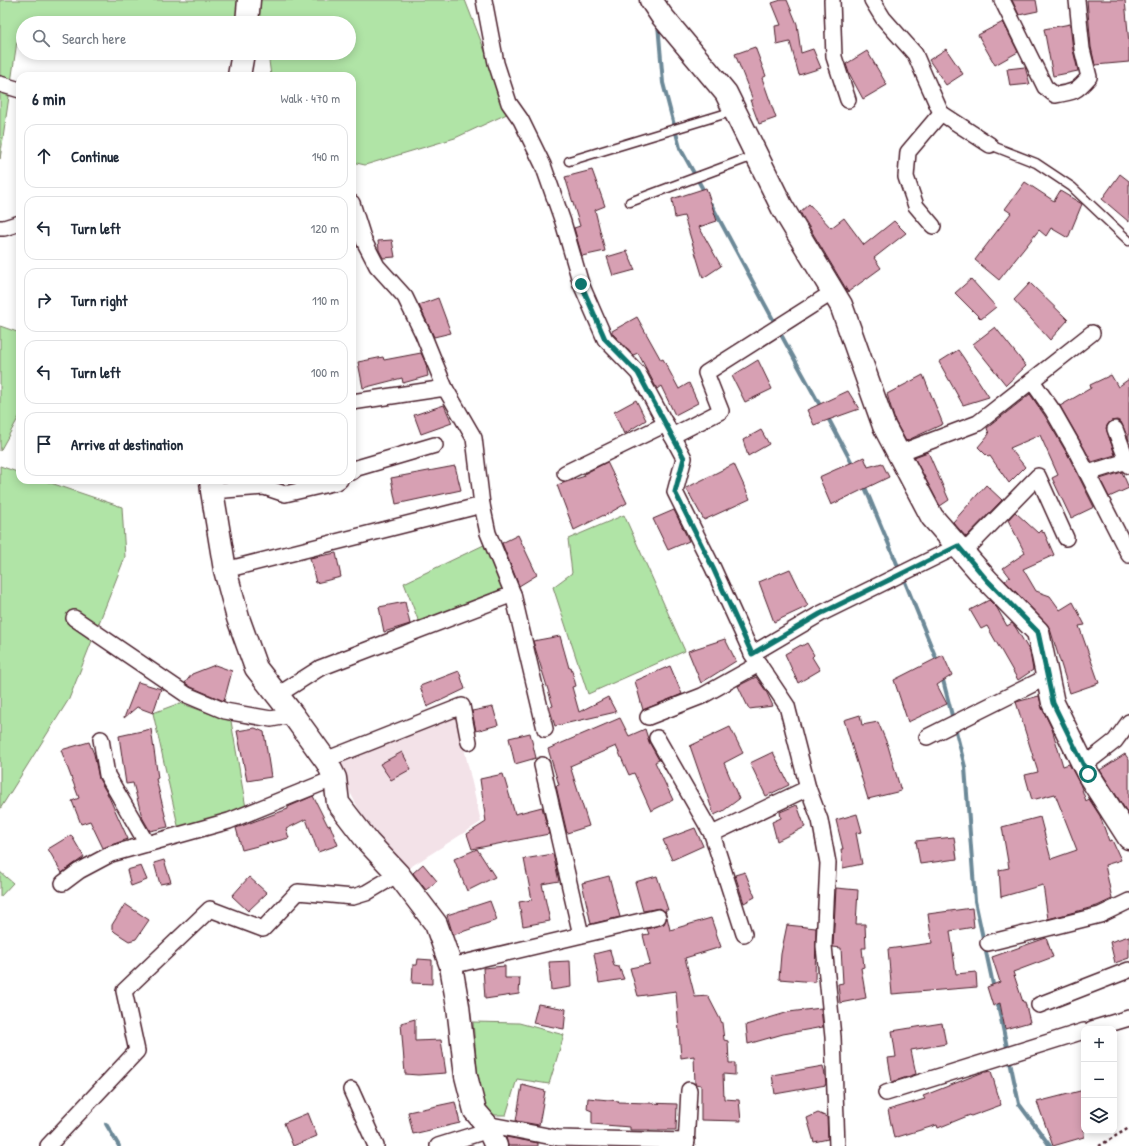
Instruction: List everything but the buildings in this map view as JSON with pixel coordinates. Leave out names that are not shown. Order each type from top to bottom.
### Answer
[{"type":"street","points":[[248,16],[249,0]]},
{"type":"street","points":[[484,0],[496,64],[509,103],[521,120],[543,164],[584,291],[605,339],[638,373],[684,458],[675,492],[756,659],[787,706],[808,788],[820,820],[828,863],[824,946],[833,1037],[837,1146]]},
{"type":"street","points":[[651,0],[726,93],[782,206],[841,305],[884,426],[932,517],[987,580],[1038,632],[1053,703],[1084,766],[1129,838]]},
{"type":"street","points":[[832,0],[834,56],[848,100]]},
{"type":"street","points":[[872,0],[883,18],[915,54],[942,113],[990,145]]},
{"type":"street","points":[[1002,0],[1045,88],[1055,95],[1071,93],[1079,88],[1089,76],[1082,49],[1077,0]]},
{"type":"street","points":[[240,72],[242,60]]},
{"type":"street","points":[[0,84],[16,89]]},
{"type":"street","points":[[933,226],[916,206],[906,177],[908,152],[942,113]]},
{"type":"street","points":[[356,216],[364,241],[377,266],[405,297],[423,334],[445,388],[474,438],[482,505],[488,532],[513,594],[546,729]]},
{"type":"street","points":[[0,228],[16,224]]},
{"type":"street","points":[[565,473],[669,430],[722,411],[706,373],[833,292]]},
{"type":"street","points":[[899,453],[978,424],[1092,333]]},
{"type":"street","points":[[1032,381],[1053,411],[1088,474],[1129,555]]},
{"type":"street","points":[[356,401],[445,388]]},
{"type":"street","points":[[1088,474],[1128,463],[1115,429]]},
{"type":"street","points":[[356,469],[435,445]]},
{"type":"street","points":[[648,717],[702,696],[820,614],[961,550],[1038,476],[1066,538]]},
{"type":"street","points":[[328,484],[285,494],[264,487],[211,486],[225,570],[238,618],[256,668],[286,706],[330,769],[338,803],[368,842],[398,874],[436,924],[451,966],[458,1006],[466,1076],[475,1111],[490,1133]]},
{"type":"street","points":[[225,570],[482,505]]},
{"type":"street","points":[[286,706],[284,691],[320,668],[513,594]]},
{"type":"street","points":[[74,618],[187,695],[224,711],[271,719],[286,706]]},
{"type":"street","points":[[926,737],[1047,677]]},
{"type":"street","points":[[63,883],[111,854],[228,821],[330,769],[462,706],[469,742]]},
{"type":"street","points":[[1084,766],[1115,741],[1129,722]]},
{"type":"street","points":[[657,738],[712,834],[744,934]]},
{"type":"street","points":[[101,739],[107,775],[147,844]]},
{"type":"street","points":[[542,764],[581,936]]},
{"type":"street","points":[[712,834],[808,788]]},
{"type":"street","points":[[1112,813],[1129,849]]},
{"type":"street","points":[[48,1146],[137,1051],[124,991],[210,909],[263,929],[298,892],[353,897],[366,893],[398,874]]},
{"type":"street","points":[[988,943],[1100,915],[1129,901]]},
{"type":"street","points":[[451,966],[658,917]]},
{"type":"street","points":[[1039,1005],[1129,970]]},
{"type":"street","points":[[1102,1026],[1129,1018]]},
{"type":"street","points":[[886,1093],[1081,1032]]},
{"type":"street","points":[[351,1090],[376,1146]]},
{"type":"street","points":[[438,1146],[490,1133],[558,1138],[686,1143],[689,1090]]},
{"type":"lane","points":[[569,161],[734,111]]},
{"type":"lane","points":[[990,145],[1036,163],[1072,187],[1129,241]]},
{"type":"lane","points":[[630,202],[756,155]]},
{"type":"path","points":[[1099,1146],[1129,1128]]},
{"type":"shaded area","points":[[456,713],[481,822],[404,871],[372,834],[335,764]]},
{"type":"green space","points":[[0,0],[465,0],[509,113],[455,138],[365,165],[356,163],[356,72],[270,72],[269,60],[356,60],[356,16],[16,16],[16,48],[0,159]]},
{"type":"green space","points":[[0,326],[16,332],[16,422],[0,451]]},
{"type":"green space","points":[[0,466],[16,472],[16,484],[54,484],[122,507],[125,557],[69,699],[0,809]]},
{"type":"green space","points":[[624,515],[685,651],[588,694],[553,587],[572,573],[568,539]]},
{"type":"green space","points":[[486,544],[506,591],[420,625],[404,583]]},
{"type":"green space","points":[[180,703],[231,721],[246,808],[179,830],[153,713]]},
{"type":"green space","points":[[0,872],[13,883],[0,897]]},
{"type":"green space","points":[[473,1022],[519,1023],[564,1035],[549,1084],[517,1079],[506,1115],[486,1115],[477,1070]]},
{"type":"waterway","points":[[658,24],[663,83],[680,148],[705,193]]},
{"type":"waterway","points":[[711,204],[776,325]]},
{"type":"waterway","points":[[779,331],[822,409]]},
{"type":"waterway","points":[[827,416],[854,467]]},
{"type":"waterway","points":[[864,485],[900,571]]},
{"type":"waterway","points":[[903,577],[938,663]]},
{"type":"waterway","points":[[942,676],[965,767],[975,901],[994,989]]},
{"type":"waterway","points":[[997,1000],[1019,1104],[1050,1146]]},
{"type":"waterway","points":[[106,1124],[119,1146]]},
{"type":"route","points":[[581,284],[605,339],[638,373],[684,458],[675,492],[713,568],[752,654],[820,614],[958,546],[987,580],[1038,632],[1053,703],[1088,774]]}]
